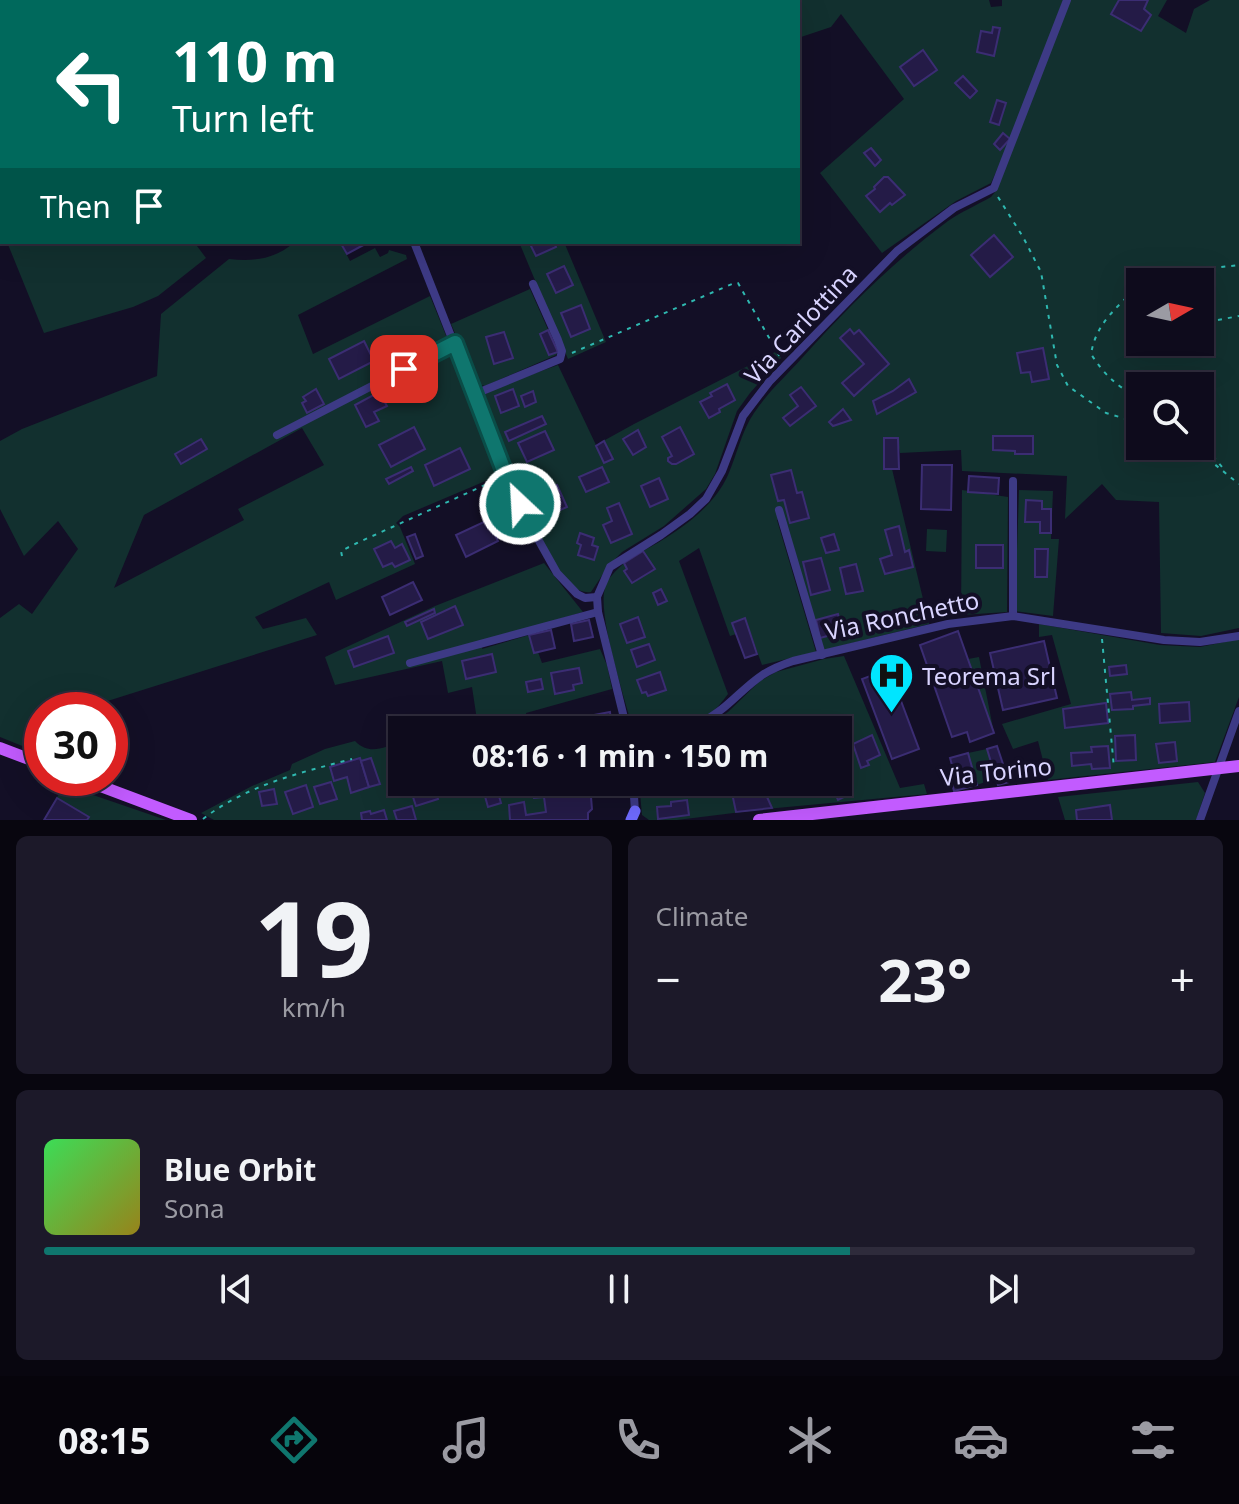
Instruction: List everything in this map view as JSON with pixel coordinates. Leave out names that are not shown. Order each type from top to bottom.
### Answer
[{"type":"main road","points":[[0,748],[24,757]]},
{"type":"main road","name":"Via Torino","points":[[759,820],[1239,766]]},
{"type":"main road","points":[[127,796],[191,820]]},
{"type":"street","points":[[994,188],[1067,0]]},
{"type":"street","name":"Via Carlottina","points":[[597,597],[610,567],[661,535],[706,499],[722,471],[743,416],[769,382],[897,251],[954,208],[994,188]]},
{"type":"street","points":[[415,244],[506,476],[534,532],[557,573],[577,594],[585,598],[597,597],[624,716]]},
{"type":"street","points":[[475,394],[560,359],[562,351],[533,284]]},
{"type":"street","points":[[277,435],[455,343]]},
{"type":"street","points":[[1013,481],[1013,616]]},
{"type":"street","points":[[779,510],[822,655]]},
{"type":"street","points":[[410,663],[598,612]]},
{"type":"street","name":"Via Ronchetto","points":[[711,716],[771,668],[948,624],[1013,616],[1164,640],[1200,642],[1239,636]]},
{"type":"street","points":[[1200,820],[1239,711]]},
{"type":"street","points":[[634,796],[635,817]]},
{"type":"path","points":[[994,188],[1041,272],[1057,365],[1068,386],[1106,413],[1126,419]]},
{"type":"path","points":[[1213,268],[1239,265]]},
{"type":"path","points":[[560,359],[738,283],[786,365]]},
{"type":"path","points":[[1126,297],[1105,319],[1094,337],[1091,354],[1126,391]]},
{"type":"path","points":[[1218,320],[1239,316]]},
{"type":"path","points":[[1214,456],[1225,472]]},
{"type":"path","points":[[1210,460],[1239,484]]},
{"type":"path","points":[[342,556],[341,551],[357,543],[506,476]]},
{"type":"path","points":[[1101,630],[1116,780]]},
{"type":"path","points":[[202,820],[247,791],[299,772],[352,759]]},
{"type":"green space","points":[[800,0],[989,0],[991,7],[1002,6],[1002,0],[1063,0],[1016,128],[991,183],[956,201],[882,253],[820,173],[904,99],[841,14],[831,27],[800,37]]},
{"type":"green space","points":[[1069,0],[1167,0],[1158,16],[1186,33],[1194,9],[1210,0],[1239,0],[1239,628],[1201,636],[1161,633],[1159,502],[1116,500],[1102,484],[1065,519],[1067,476],[962,471],[961,450],[900,453],[897,438],[884,439],[884,468],[892,469],[929,624],[824,650],[784,516],[777,520],[816,652],[762,665],[745,618],[732,623],[736,634],[730,636],[699,548],[679,561],[728,694],[708,716],[629,716],[605,617],[605,588],[610,578],[624,563],[632,583],[654,570],[643,551],[668,537],[713,499],[728,475],[750,420],[771,392],[890,269],[948,221],[991,197]]},
{"type":"green space","points":[[8,244],[196,244],[206,258],[158,296],[133,307],[44,333]]},
{"type":"green space","points":[[292,244],[341,244],[350,261],[375,248],[380,257],[389,250],[406,255],[407,259],[298,315],[313,354],[430,296],[502,474],[403,516],[396,523],[415,564],[336,600],[329,582],[255,617],[263,629],[306,618],[317,635],[128,695],[128,692],[24,692],[24,747],[0,737],[0,618],[19,604],[32,614],[78,549],[58,521],[24,556],[0,509],[0,441],[22,429],[157,376],[161,314],[229,259],[264,258]],"holes":[[[302,428],[324,465],[238,509],[244,520],[114,588],[144,515]]]},
{"type":"green space","points":[[520,244],[565,244],[606,342],[568,359]]},
{"type":"green space","points":[[530,289],[558,352],[485,386],[477,384],[451,324]]},
{"type":"green space","points":[[777,351],[781,358],[737,411],[715,474],[706,489],[664,526],[622,552],[591,592],[578,590],[571,585],[556,567],[533,524],[481,396],[558,365],[596,445]]},
{"type":"green space","points":[[962,490],[1008,497],[1007,612],[961,615]]},
{"type":"green space","points":[[1019,490],[1053,491],[1051,539],[1059,539],[1053,616],[1015,611]]},
{"type":"green space","points":[[927,529],[947,530],[946,552],[926,551]]},
{"type":"green space","points":[[544,563],[583,612],[484,641],[482,649],[529,635],[534,653],[538,652],[542,663],[600,649],[612,689],[526,713],[527,716],[476,716],[472,687],[448,693],[442,661],[335,685],[325,657],[435,606]]},
{"type":"green space","points":[[1039,624],[1160,645],[1200,647],[1239,639],[1239,697],[1215,762],[1048,780],[1038,741],[1013,749],[1002,724],[1071,704],[1052,635],[1039,637]]},
{"type":"green space","points":[[844,656],[900,788],[924,784],[927,794],[677,820],[649,820],[642,815],[640,796],[852,796],[852,716],[722,716],[760,681],[776,672]]},
{"type":"green space","points":[[979,657],[994,733],[968,659]]},
{"type":"green space","points":[[355,741],[371,749],[388,746],[388,796],[544,797],[546,812],[526,815],[523,802],[509,805],[510,820],[214,820],[201,813],[290,770],[292,764],[325,749]]},
{"type":"green space","points":[[987,749],[996,778],[977,785],[968,753]]},
{"type":"green space","points":[[1198,782],[1205,793],[1196,820],[1065,820],[1058,797]]},
{"type":"green space","points":[[58,796],[96,796],[166,820],[44,820]]},
{"type":"building","points":[[1119,0],[1148,0],[1144,9],[1151,15],[1141,31],[1111,14]]},
{"type":"building","points":[[993,27],[1000,28],[994,56],[977,52],[981,31],[992,33]]},
{"type":"building","points":[[923,50],[937,70],[914,86],[900,67]]},
{"type":"building","points":[[963,76],[977,91],[970,98],[955,83]]},
{"type":"building","points":[[997,100],[1006,103],[999,125],[990,122]]},
{"type":"building","points":[[1003,133],[1010,139],[1000,150],[994,144]]},
{"type":"building","points":[[871,148],[881,160],[875,166],[864,153]]},
{"type":"building","points":[[884,177],[888,177],[905,195],[880,212],[866,196]]},
{"type":"building","points":[[994,235],[1013,257],[990,277],[971,255]]},
{"type":"building","points":[[341,244],[365,244],[347,254]]},
{"type":"building","points":[[530,244],[555,244],[556,247],[536,256]]},
{"type":"building","points":[[564,266],[573,285],[556,293],[547,274]]},
{"type":"building","points":[[581,305],[590,329],[571,337],[561,313]]},
{"type":"building","points":[[850,329],[854,334],[859,330],[889,364],[854,396],[842,383],[864,364],[840,338]]},
{"type":"building","points":[[548,330],[558,352],[549,355],[540,334]]},
{"type":"building","points":[[504,332],[513,358],[494,364],[486,337]]},
{"type":"building","points":[[364,341],[374,361],[339,379],[329,359]]},
{"type":"building","points":[[400,344],[406,354],[393,361],[388,351]]},
{"type":"building","points":[[1043,348],[1049,379],[1032,382],[1030,372],[1021,373],[1017,353]]},
{"type":"building","points":[[426,367],[431,377],[423,381],[429,394],[414,400],[403,378]]},
{"type":"building","points":[[909,379],[916,392],[877,414],[873,401]]},
{"type":"building","points":[[727,384],[735,400],[709,418],[700,402]]},
{"type":"building","points":[[801,387],[816,406],[790,426],[783,418],[798,406],[790,395]]},
{"type":"building","points":[[316,389],[324,404],[307,413],[302,403],[306,401],[303,397]]},
{"type":"building","points":[[513,389],[519,406],[501,413],[495,396]]},
{"type":"building","points":[[533,391],[536,402],[525,407],[521,396]]},
{"type":"building","points":[[379,392],[387,406],[374,412],[379,421],[366,427],[355,405]]},
{"type":"building","points":[[843,409],[851,420],[833,426],[829,422]]},
{"type":"building","points":[[542,416],[546,424],[509,441],[505,432]]},
{"type":"building","points":[[414,427],[425,449],[391,467],[379,445]]},
{"type":"building","points":[[680,427],[694,454],[672,464],[668,458],[672,456],[662,437]]},
{"type":"building","points":[[638,430],[646,447],[633,455],[623,439]]},
{"type":"building","points":[[545,431],[554,450],[527,462],[518,443]]},
{"type":"building","points":[[993,436],[1033,436],[1033,454],[993,450]]},
{"type":"building","points":[[884,438],[898,438],[899,469],[884,469]]},
{"type":"building","points":[[201,439],[207,449],[181,464],[175,454]]},
{"type":"building","points":[[604,441],[613,459],[604,463],[596,446]]},
{"type":"building","points":[[460,448],[470,469],[434,486],[425,465]]},
{"type":"building","points":[[922,465],[952,465],[951,510],[921,509]]},
{"type":"building","points":[[411,467],[413,471],[389,484],[386,479]]},
{"type":"building","points":[[602,467],[609,482],[586,492],[579,477]]},
{"type":"building","points":[[791,470],[797,493],[802,492],[809,518],[790,523],[784,500],[778,501],[771,475]]},
{"type":"building","points":[[969,476],[999,478],[998,494],[968,492]]},
{"type":"building","points":[[659,478],[668,499],[650,507],[641,486]]},
{"type":"building","points":[[557,485],[567,507],[542,518],[535,502],[549,495],[547,489]]},
{"type":"building","points":[[1026,500],[1042,501],[1042,509],[1051,509],[1051,533],[1040,533],[1040,522],[1025,522]]},
{"type":"building","points":[[619,503],[632,534],[611,543],[603,525],[612,521],[607,508]]},
{"type":"building","points":[[488,520],[498,541],[466,557],[456,535]]},
{"type":"building","points":[[899,526],[905,552],[909,550],[913,567],[885,574],[880,559],[892,555],[885,530]]},
{"type":"building","points":[[580,533],[594,538],[592,545],[598,547],[594,560],[578,555]]},
{"type":"building","points":[[415,534],[423,556],[416,559],[407,537]]},
{"type":"building","points":[[834,534],[839,550],[826,553],[821,538]]},
{"type":"building","points":[[391,541],[395,548],[402,544],[410,560],[395,567],[392,563],[383,567],[374,549]]},
{"type":"building","points":[[976,545],[1003,545],[1003,568],[976,568]]},
{"type":"building","points":[[1035,549],[1048,549],[1047,577],[1035,577]]},
{"type":"building","points":[[643,551],[655,569],[632,583],[624,571],[627,569],[624,563]]},
{"type":"building","points":[[821,558],[830,590],[811,595],[803,562]]},
{"type":"building","points":[[856,564],[863,591],[846,594],[840,568]]},
{"type":"building","points":[[413,582],[422,600],[390,615],[382,597]]},
{"type":"building","points":[[661,589],[667,601],[658,605],[653,593]]},
{"type":"building","points":[[455,606],[463,625],[428,639],[421,622]]},
{"type":"building","points":[[434,609],[435,613],[407,626],[405,622]]},
{"type":"building","points":[[838,614],[842,632],[820,638],[816,620]]},
{"type":"building","points":[[638,617],[645,637],[627,643],[620,624]]},
{"type":"building","points":[[745,618],[757,654],[745,658],[732,623]]},
{"type":"building","points":[[589,620],[593,637],[574,641],[571,624]]},
{"type":"building","points":[[551,630],[555,648],[534,653],[529,635]]},
{"type":"building","points":[[958,631],[994,733],[970,742],[967,732],[952,737],[920,645]]},
{"type":"building","points":[[388,636],[394,653],[354,667],[348,651]]},
{"type":"building","points":[[1044,641],[1057,698],[1003,710],[990,653]]},
{"type":"building","points":[[649,644],[655,660],[637,667],[631,650]]},
{"type":"building","points":[[492,654],[496,672],[466,679],[462,661]]},
{"type":"building","points":[[1126,665],[1127,674],[1110,676],[1109,667]]},
{"type":"building","points":[[579,668],[582,683],[573,685],[574,690],[555,694],[551,673]]},
{"type":"building","name":"Teorema Srl","points":[[889,669],[919,749],[892,759],[862,679]]},
{"type":"building","points":[[660,672],[666,690],[648,696],[646,692],[642,693],[637,680]]},
{"type":"building","points":[[541,679],[543,689],[528,692],[526,682]]},
{"type":"building","points":[[1131,692],[1132,700],[1150,698],[1150,704],[1112,710],[1110,694]]},
{"type":"building","points":[[1189,702],[1190,721],[1160,723],[1159,704]]},
{"type":"building","points":[[1106,703],[1108,723],[1065,728],[1063,709]]},
{"type":"building","points":[[610,712],[610,716],[589,716]]},
{"type":"building","points":[[872,735],[880,755],[861,768],[853,744]]},
{"type":"building","points":[[1135,735],[1136,760],[1116,761],[1115,736]]},
{"type":"building","points":[[1175,742],[1177,761],[1159,763],[1156,744]]},
{"type":"building","points":[[997,746],[1009,782],[998,785],[987,749]]},
{"type":"building","points":[[1108,746],[1110,768],[1092,769],[1091,764],[1072,766],[1071,753],[1092,752],[1091,747]]},
{"type":"building","points":[[968,753],[977,785],[954,791],[951,780],[956,779],[950,758]]},
{"type":"building","points":[[360,758],[369,787],[351,793],[347,777],[334,781],[330,767]]},
{"type":"building","points":[[371,758],[380,784],[369,787],[361,761]]},
{"type":"building","points":[[331,782],[337,799],[320,804],[314,787]]},
{"type":"building","points":[[306,785],[313,807],[293,814],[285,792]]},
{"type":"building","points":[[274,789],[277,804],[262,806],[259,792]]},
{"type":"building","points":[[413,796],[437,796],[438,799],[416,806]]},
{"type":"building","points":[[485,796],[499,796],[501,803],[488,807]]},
{"type":"building","points":[[534,796],[599,796],[591,797],[592,809],[588,820],[510,820],[509,805],[524,802],[526,815],[546,812],[544,797]]},
{"type":"building","points":[[733,796],[767,796],[772,808],[736,812]]},
{"type":"building","points":[[57,798],[89,817],[87,820],[44,820]]},
{"type":"building","points":[[687,800],[689,815],[658,819],[657,807]]},
{"type":"building","points":[[1110,805],[1112,820],[1077,820],[1076,810]]},
{"type":"building","points":[[412,806],[416,820],[397,820],[394,811]]},
{"type":"building","points":[[384,810],[387,820],[362,820],[361,813]]},
{"type":"place","name":"Teorema Srl","points":[[891,714]]},
{"type":"route","points":[[404,369],[455,343],[506,476],[520,504]]}]
